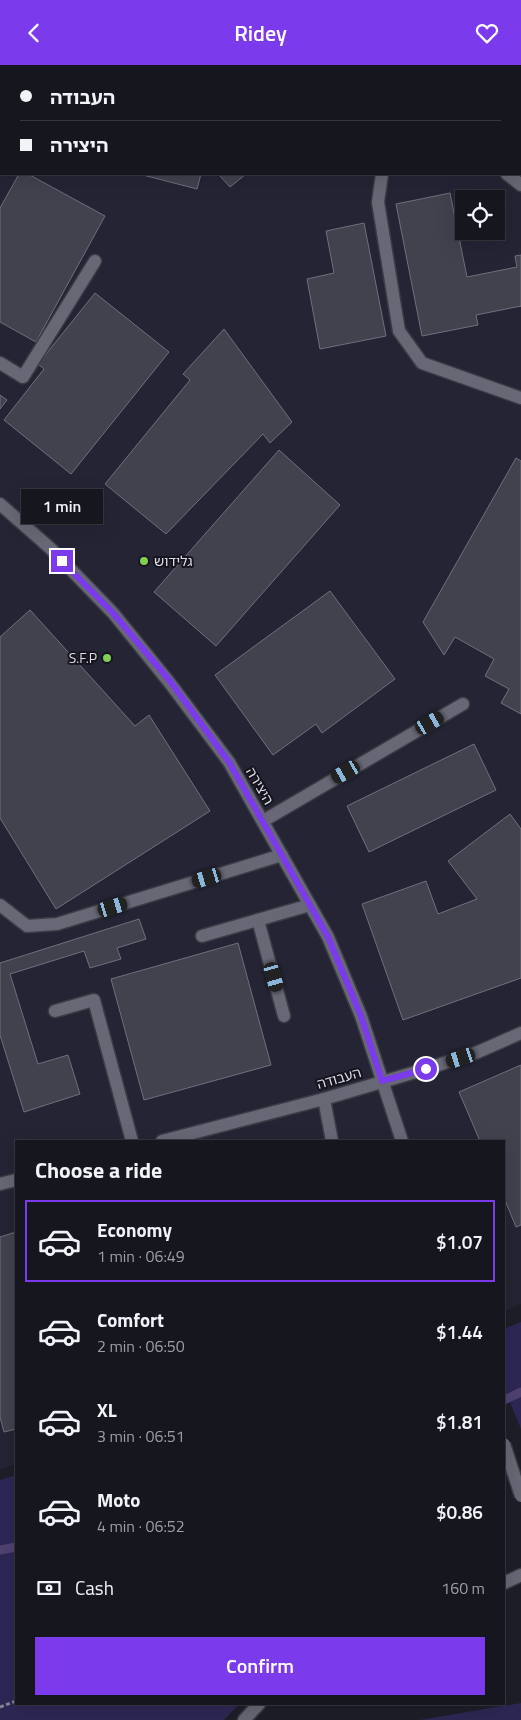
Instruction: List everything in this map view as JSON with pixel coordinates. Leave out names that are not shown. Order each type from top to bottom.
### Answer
[{"type":"street","points":[[382,175],[378,202],[399,331],[422,363],[521,399]]},
{"type":"street","points":[[508,175],[521,185]]},
{"type":"street","points":[[0,363],[23,377],[95,261]]},
{"type":"street","name":"היצירה","points":[[0,504],[50,548],[113,613],[170,681],[229,762],[328,937],[361,1016],[402,1140]]},
{"type":"street","points":[[263,821],[463,704]]},
{"type":"street","points":[[0,905],[27,926],[57,925],[282,855]]},
{"type":"street","points":[[202,936],[310,905]]},
{"type":"street","points":[[258,920],[284,1015]]},
{"type":"street","points":[[55,1011],[94,1000],[132,1140]]},
{"type":"street","name":"העבודה","points":[[166,1140],[324,1099],[478,1053],[521,1033]]},
{"type":"street","points":[[324,1099],[332,1140]]},
{"type":"street","points":[[0,1184],[15,1180]]},
{"type":"street","points":[[505,1447],[521,1496]]},
{"type":"street","points":[[505,1583],[521,1575]]},
{"type":"street","points":[[244,1720],[259,1705]]},
{"type":"path","points":[[0,1707],[15,1701]]},
{"type":"shaded area","points":[[0,175],[521,175],[521,1304],[505,1311],[505,1140],[15,1140],[15,1464],[0,1469]]},
{"type":"shaded area","points":[[521,1322],[521,1429],[505,1390],[505,1329]]},
{"type":"shaded area","points":[[15,1475],[15,1705],[238,1705],[224,1720],[0,1720],[0,1480]]},
{"type":"shaded area","points":[[521,1703],[521,1720],[420,1720]]},
{"type":"building","points":[[18,175],[30,175],[105,216],[36,342],[0,322],[0,208]]},
{"type":"building","points":[[143,175],[201,175],[197,189]]},
{"type":"building","points":[[219,175],[245,175],[230,187]]},
{"type":"building","points":[[450,193],[455,218],[455,240],[460,240],[467,277],[517,267],[515,256],[521,255],[521,306],[476,315],[478,325],[422,336],[396,204]]},
{"type":"building","points":[[364,223],[386,336],[320,349],[307,279],[334,273],[326,231]]},
{"type":"building","points":[[95,293],[169,352],[71,474],[4,420],[44,369],[38,364]]},
{"type":"building","points":[[224,329],[292,422],[270,443],[263,434],[166,534],[105,484],[190,380],[183,374]]},
{"type":"building","points":[[0,395],[7,400],[0,409]]},
{"type":"building","points":[[279,450],[340,505],[216,646],[154,592]]},
{"type":"building","points":[[516,458],[521,461],[521,714],[501,703],[509,689],[485,676],[494,659],[455,637],[444,655],[423,622]]},
{"type":"building","points":[[330,591],[395,679],[322,733],[316,724],[273,755],[215,675]]},
{"type":"building","points":[[30,610],[135,726],[149,715],[210,811],[56,909],[0,818],[0,637]]},
{"type":"building","points":[[474,744],[496,790],[369,852],[347,806]]},
{"type":"building","points":[[510,814],[521,829],[521,978],[403,1020],[362,904],[426,881],[438,914],[477,899],[448,861]]},
{"type":"building","points":[[139,919],[146,939],[117,948],[121,959],[90,968],[84,951],[10,974],[38,1064],[68,1055],[80,1094],[24,1112],[0,1035],[0,963]]},
{"type":"building","points":[[238,943],[271,1065],[144,1100],[111,979]]},
{"type":"building","points":[[521,1065],[521,1225],[516,1227],[505,1200],[505,1140],[480,1140],[459,1092]]},
{"type":"building","points":[[15,1232],[15,1429],[4,1432],[0,1417],[0,1237]]},
{"type":"waterway","points":[[505,1400],[521,1392]]},
{"type":"waterway","points":[[0,1550],[15,1547]]},
{"type":"place","name":"גלידוש","points":[[144,561]]},
{"type":"place","name":"S.F.P","points":[[107,658]]},
{"type":"route","points":[[62,561],[113,613],[170,681],[229,762],[328,937],[361,1016],[382,1081],[426,1069]]}]
